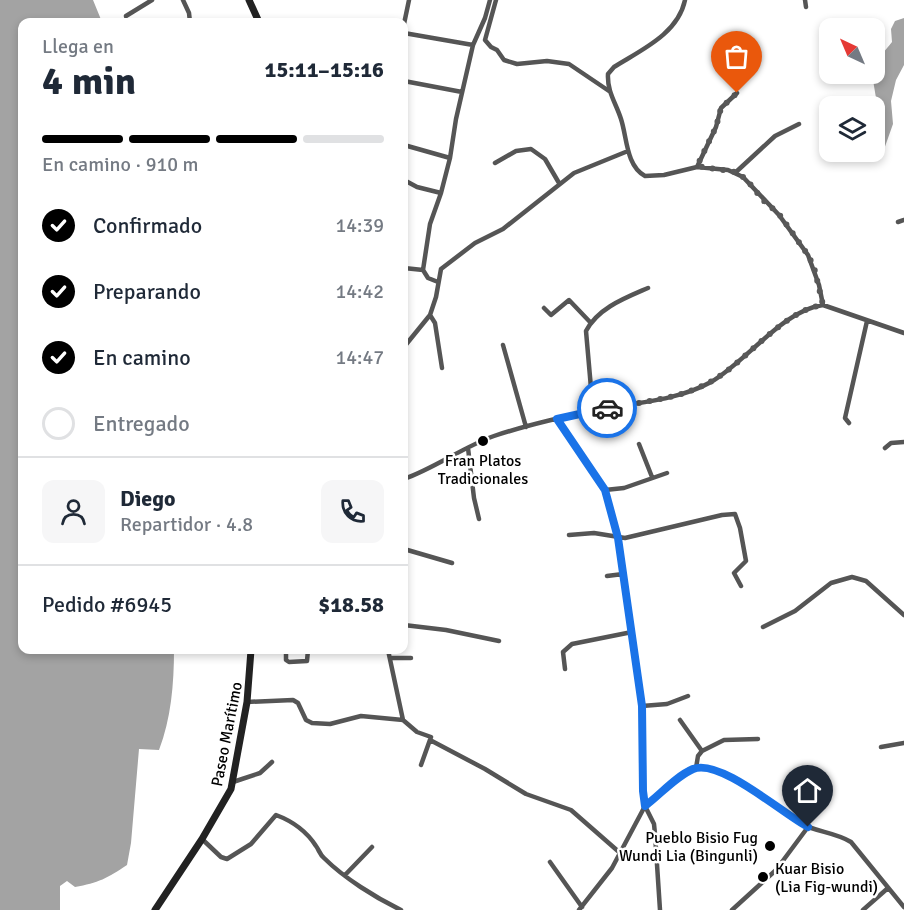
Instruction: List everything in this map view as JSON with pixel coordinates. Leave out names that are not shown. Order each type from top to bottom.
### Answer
[{"type":"main road","points":[[249,0],[257,18]]},
{"type":"main road","name":"Paseo Marítimo","points":[[155,910],[224,804],[233,782],[247,702],[250,654]]},
{"type":"street","points":[[127,18],[126,16],[152,0]]},
{"type":"street","points":[[183,0],[190,18]]},
{"type":"street","points":[[405,18],[409,0]]},
{"type":"street","points":[[438,282],[428,278],[423,270],[430,224],[450,158],[473,45],[490,0]]},
{"type":"street","points":[[496,0],[485,40],[497,50],[504,60],[518,64],[547,61],[569,64],[609,91]]},
{"type":"street","points":[[685,0],[676,21],[663,35],[610,70],[609,91],[621,120],[628,151],[640,173],[645,176],[663,175],[697,166],[736,172],[746,179],[763,200],[779,214],[808,255],[819,285],[823,305]]},
{"type":"street","points":[[805,0],[806,7]]},
{"type":"street","points":[[408,34],[473,45]]},
{"type":"street","points":[[408,82],[462,92]]},
{"type":"street","points":[[697,166],[716,127],[721,108],[737,93]]},
{"type":"street","points":[[736,172],[775,136],[799,124]]},
{"type":"street","points":[[408,146],[450,158]]},
{"type":"street","points":[[495,163],[516,151],[531,149],[545,159],[559,183]]},
{"type":"street","points":[[408,342],[430,315],[439,271],[450,261],[475,243],[503,229],[559,183],[584,168],[628,151]]},
{"type":"street","points":[[408,182],[441,193]]},
{"type":"street","points":[[898,222],[904,220]]},
{"type":"street","points":[[408,268],[423,270]]},
{"type":"street","points":[[593,411],[585,337],[590,322],[611,306],[648,288]]},
{"type":"street","points":[[544,308],[551,315],[569,300],[590,322]]},
{"type":"street","points":[[408,477],[493,436],[557,419],[683,393],[701,386],[724,373],[796,314],[814,306],[823,305],[904,333]]},
{"type":"street","points":[[430,315],[435,323],[442,368]]},
{"type":"street","points":[[849,423],[845,418],[867,321]]},
{"type":"street","points":[[503,345],[526,428]]},
{"type":"street","points":[[557,419],[605,490],[618,538],[642,706],[643,791],[645,806],[654,824],[660,910]]},
{"type":"street","points":[[885,448],[891,443],[904,442]]},
{"type":"street","points":[[639,444],[652,477]]},
{"type":"street","points":[[468,448],[479,519]]},
{"type":"street","points":[[605,490],[624,488],[667,473]]},
{"type":"street","points":[[569,535],[594,533],[618,538],[650,534],[722,515],[735,514],[746,558],[744,564],[734,573],[741,586]]},
{"type":"street","points":[[408,550],[452,563]]},
{"type":"street","points":[[607,576],[623,574]]},
{"type":"street","points":[[763,627],[795,611],[831,583],[852,577],[866,581],[904,615]]},
{"type":"street","points":[[408,625],[446,630],[499,641]]},
{"type":"street","points":[[565,669],[563,652],[572,644],[633,632]]},
{"type":"street","points":[[286,654],[286,660],[289,662],[307,661],[308,654]]},
{"type":"street","points":[[390,654],[403,720]]},
{"type":"street","points":[[391,658],[411,658]]},
{"type":"street","points":[[642,706],[667,704],[688,696]]},
{"type":"street","points":[[247,702],[293,700],[298,703],[306,720],[312,723],[341,722],[361,716],[403,720],[417,732],[431,737],[430,740],[485,768],[526,794],[571,810],[619,852]]},
{"type":"street","points":[[680,720],[702,751]]},
{"type":"street","points":[[696,768],[698,756],[702,751],[729,739],[758,739]]},
{"type":"street","points":[[421,765],[430,740]]},
{"type":"street","points":[[881,747],[904,743]]},
{"type":"street","points":[[233,782],[260,773],[272,762]]},
{"type":"street","points":[[550,862],[581,908],[612,868],[645,806],[681,776],[696,768],[706,767],[724,774],[808,827],[841,836],[851,842],[904,907]]},
{"type":"street","points":[[202,839],[221,857],[227,859],[251,844],[276,815],[305,833],[322,856],[345,875],[379,900],[401,910]]},
{"type":"street","points":[[732,910],[776,870],[808,827]]},
{"type":"street","points":[[345,875],[372,847]]},
{"type":"street","points":[[863,910],[888,888]]},
{"type":"shaded area","points":[[0,0],[93,0],[100,18],[18,18],[18,654],[174,654],[171,701],[159,750],[139,749],[127,865],[108,877],[90,884],[75,887],[67,881],[60,886],[60,910],[0,910]]},
{"type":"shaded area","points":[[904,18],[904,65],[896,80],[891,101],[893,124],[885,147],[885,96],[876,96],[874,84],[885,84],[885,51],[892,42],[891,29],[895,21]]},
{"type":"way so far","points":[[607,408],[683,393],[709,383],[796,314],[814,306],[823,305],[814,267],[779,214],[763,200],[746,179],[736,172],[697,166],[719,120],[721,108],[737,93]]},
{"type":"place","name":"Fran Platos Tradicionales","points":[[483,441]]},
{"type":"place","name":"Pueblo Bisio Fug Wundi Lia (Bingunli)","points":[[770,846]]},
{"type":"place","name":"Kuar Bisio (Lia Fig-wundi)","points":[[763,877]]},
{"type":"route","points":[[607,408],[557,419],[605,490],[618,538],[642,706],[645,806],[681,776],[696,768],[706,767],[724,774],[753,791],[808,827]]}]
